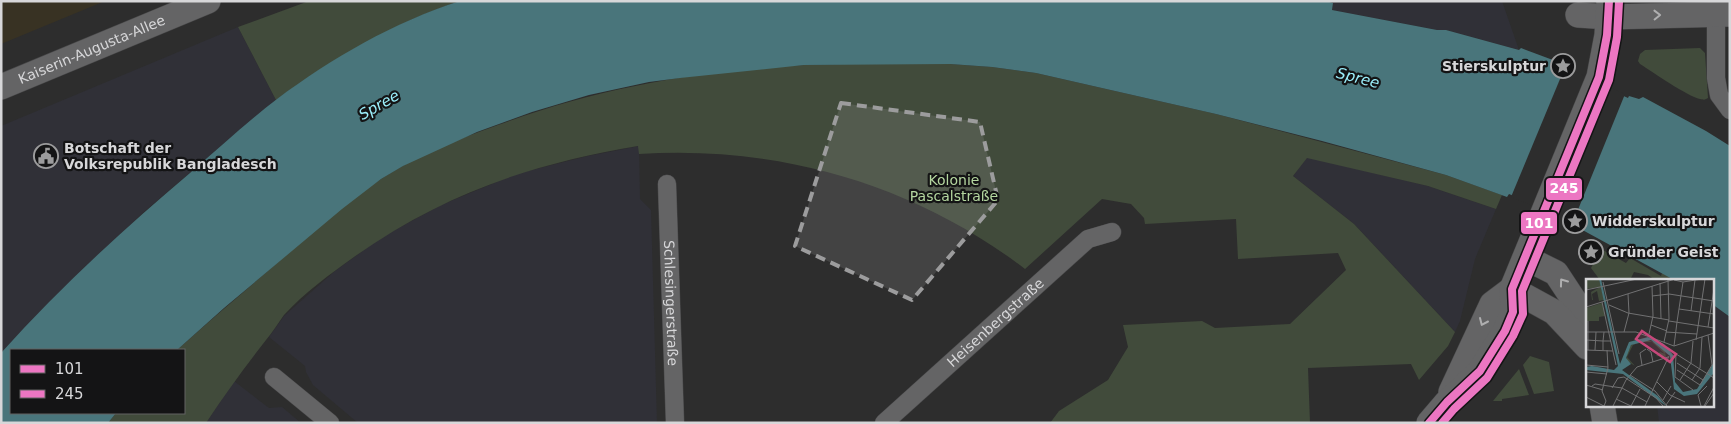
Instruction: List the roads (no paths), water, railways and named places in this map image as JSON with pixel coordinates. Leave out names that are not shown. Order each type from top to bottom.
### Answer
[{"type":"main road","name":"Kaiserin-Augusta-Allee","points":[[1,87],[208,1]]},
{"type":"main road","points":[[1601,69],[1579,6],[1609,9],[1720,10]]},
{"type":"main road","points":[[1429,423],[1447,402],[1480,371],[1505,331],[1513,312],[1512,289],[1545,212],[1601,69],[1609,9]]},
{"type":"main road","points":[[1526,258],[1556,273],[1586,318]]},
{"type":"main road","points":[[1512,289],[1554,312],[1586,346]]},
{"type":"main road","points":[[1602,406],[1605,423]]},
{"type":"street","points":[[1720,10],[1716,78],[1719,95],[1730,110]]},
{"type":"street","name":"Schlesingerstraße","points":[[667,184],[675,423]]},
{"type":"street","name":"Heisenbergstraße","points":[[884,423],[1088,239],[1112,232]]},
{"type":"street","points":[[274,377],[330,423]]},
{"type":"water","name":"Spree","points":[[460,1],[1326,1],[1333,3],[1332,10],[1437,30],[1446,30],[1519,50],[1521,48],[1561,63],[1561,67],[1628,98],[1629,96],[1639,99],[1643,97],[1730,146],[1730,317],[1714,305],[1714,279],[1672,279],[1577,227],[1578,222],[1509,194],[1507,197],[1446,175],[1322,141],[1216,114],[1036,73],[950,64],[804,65],[649,82],[589,95],[532,112],[477,132],[403,166],[381,179],[342,209],[178,349],[10,349],[10,414],[115,414],[108,423],[1,423],[1,353],[46,305],[116,237],[244,126],[298,84],[364,42],[411,19]]},
{"type":"place","name":"Stierskulptur","points":[[1563,66]]},
{"type":"place","name":"Botschaft der Volksrepublik Bangladesch","points":[[46,156]]},
{"type":"place","name":"Widderskulptur","points":[[1575,221]]},
{"type":"place","name":"Gründer Geist","points":[[1591,252]]},
{"type":"park label","name":"Kolonie Pascalstraße","points":[[954,188]]}]
